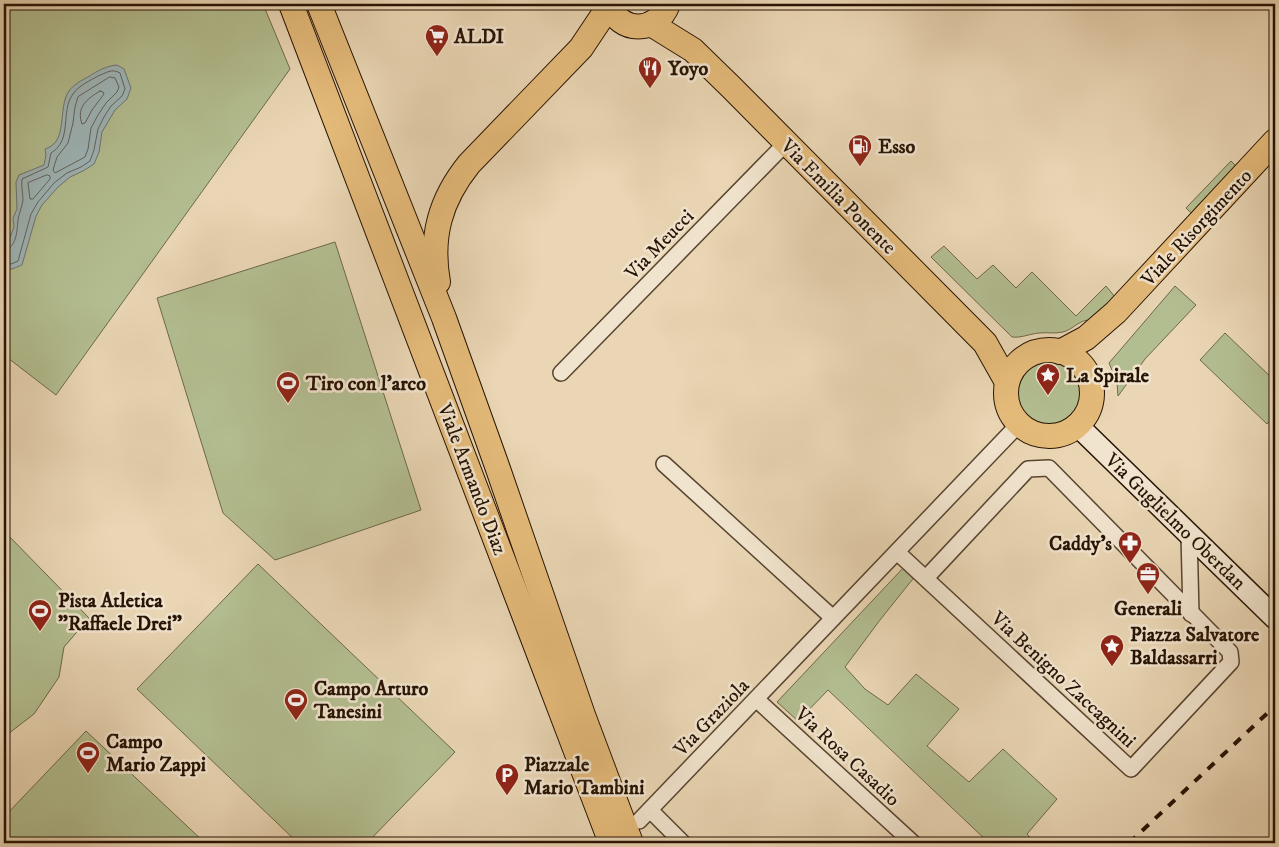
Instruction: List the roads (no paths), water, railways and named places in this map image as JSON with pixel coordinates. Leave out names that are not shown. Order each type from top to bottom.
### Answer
[{"type":"main road","name":"Viale Armando Diaz","points":[[291,4],[574,718],[631,843]]},
{"type":"main road","name":"Viale Armando Diaz","points":[[319,4],[444,318],[498,466],[611,843]]},
{"type":"main road","points":[[444,318],[434,256],[437,232],[448,193],[459,176],[613,11]]},
{"type":"main road","name":"Via Emilia Ponente","points":[[613,11],[637,27],[662,12],[693,50],[985,343],[1007,382]]},
{"type":"main road","name":"Viale Risorgimento","points":[[1060,352],[1086,338],[1116,312],[1275,142]]},
{"type":"main road","name":"Viale Risorgimento","points":[[1087,374],[1099,338],[1116,312]]},
{"type":"main road","name":"Via Emilia Ponente","points":[[985,343],[1024,358]]},
{"type":"main road","points":[[1041,351],[1060,352],[1071,356],[1087,374],[1091,387],[1091,401],[1086,414],[1077,425],[1067,432],[1055,436],[1042,435],[1030,431],[1019,424],[1012,415],[1007,405],[1007,382],[1013,368],[1024,358],[1041,351]]},
{"type":"main road","name":"Via Guglielmo Oberdan","points":[[1077,425],[1275,618]]},
{"type":"street","name":"Via Meucci","points":[[561,373],[786,143]]},
{"type":"street","name":"Via Graziola","points":[[650,810],[1019,424]]},
{"type":"street","points":[[664,464],[834,618]]},
{"type":"street","name":"Via Benigno Zaccagnini","points":[[897,552],[1131,769],[1231,662],[1230,652],[1049,468],[1028,469],[926,578]]},
{"type":"street","points":[[1189,534],[1191,614]]},
{"type":"street","name":"Via Rosa Casadio","points":[[756,699],[913,843]]},
{"type":"street","points":[[639,821],[650,810],[683,843]]},
{"type":"water","points":[[117,65],[124,69],[131,88],[127,99],[115,110],[102,132],[99,152],[94,164],[70,177],[42,205],[36,216],[22,265],[12,269],[4,268],[4,247],[14,227],[13,218],[17,209],[16,182],[19,175],[44,165],[45,149],[52,145],[60,132],[64,106],[69,91],[98,71]]},
{"type":"railway","points":[[1129,843],[1275,706]]},
{"type":"place","name":"ALDI","points":[[437,57]]},
{"type":"place","name":"Yoyo","points":[[650,89]]},
{"type":"place","name":"Esso","points":[[860,167]]},
{"type":"place","name":"La Spirale","points":[[1048,396]]},
{"type":"place","name":"Tiro con l'arco","points":[[288,404]]},
{"type":"place","name":"Caddy's","points":[[1130,564]]},
{"type":"place","name":"Generali","points":[[1148,595]]},
{"type":"place","name":"Pista Atletica \"Raffaele Drei\"","points":[[40,632]]},
{"type":"place","name":"Piazza Salvatore Baldassarri","points":[[1112,667]]},
{"type":"place","name":"Campo Arturo Tanesini","points":[[296,721]]},
{"type":"place","name":"Campo Mario Zappi","points":[[88,774]]},
{"type":"place","name":"Piazzale Mario Tambini","points":[[507,796]]}]
